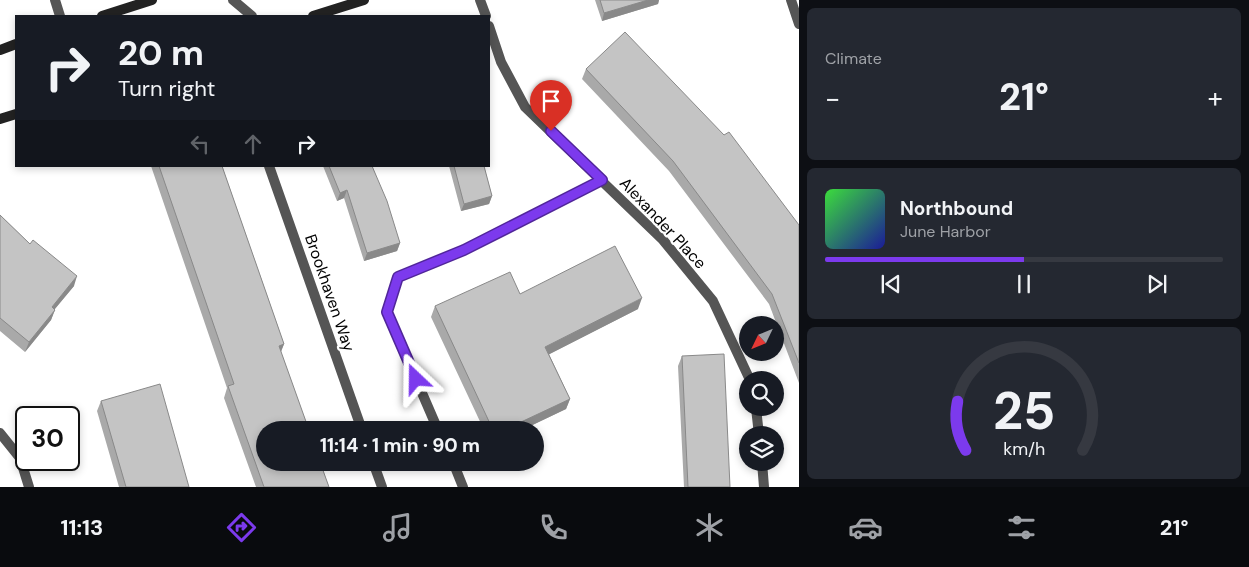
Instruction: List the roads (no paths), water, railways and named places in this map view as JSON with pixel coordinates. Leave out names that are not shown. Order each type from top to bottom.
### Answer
[{"type":"main road","points":[[105,15],[152,0]]},
{"type":"main road","points":[[316,15],[364,0]]},
{"type":"main road","points":[[0,50],[15,44]]},
{"type":"main road","points":[[0,119],[15,114]]},
{"type":"street","points":[[55,0],[60,15]]},
{"type":"street","points":[[234,0],[251,15]]},
{"type":"street","points":[[480,0],[486,15]]},
{"type":"street","points":[[791,0],[799,24]]},
{"type":"street","name":"Alexander Place","points":[[490,29],[501,62],[525,107],[663,240],[713,301],[746,371]]},
{"type":"street","name":"Brookhaven Way","points":[[269,167],[359,421]]},
{"type":"street","points":[[434,421],[387,312],[398,277],[464,250],[602,180]]},
{"type":"street","points":[[0,434],[20,458],[29,487]]},
{"type":"street","points":[[376,471],[382,487]]},
{"type":"street","points":[[456,471],[463,487]]},
{"type":"street","points":[[763,471],[764,487]]}]
